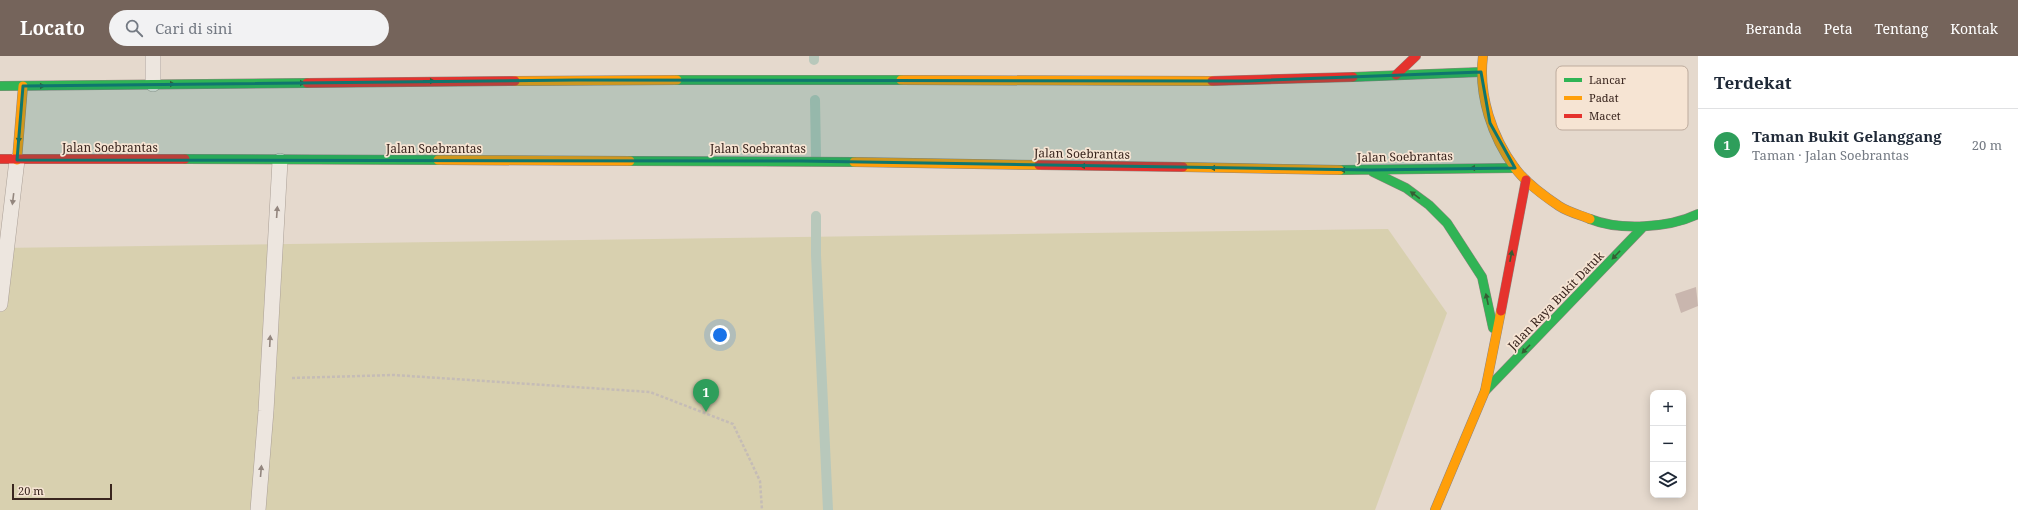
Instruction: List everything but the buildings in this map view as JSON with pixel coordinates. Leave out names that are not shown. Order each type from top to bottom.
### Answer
[{"type":"main road","points":[[1396,75],[1416,56]]},
{"type":"main road","points":[[1483,56],[1481,72],[1490,123],[1515,168],[1526,180],[1560,207],[1600,223],[1643,227],[1688,219],[1698,214]]},
{"type":"main road","points":[[0,86],[577,80],[1247,81],[1481,72]]},
{"type":"main road","points":[[17,160],[23,86]]},
{"type":"main road","name":"Jalan Soebrantas","points":[[0,159],[280,161],[800,161],[1370,170],[1515,168]]},
{"type":"main road","points":[[1370,170],[1406,188],[1429,205],[1448,223],[1482,277],[1495,337]]},
{"type":"main road","name":"Jalan Raya Bukit Datuk","points":[[1435,510],[1485,391],[1526,180]]},
{"type":"main road","name":"Jalan Raya Bukit Datuk","points":[[1485,391],[1643,227]]},
{"type":"lane","points":[[152,56],[153,84]]},
{"type":"lane","points":[[0,304],[17,160]]},
{"type":"lane","points":[[258,510],[268,379],[280,161]]},
{"type":"path","points":[[268,379],[394,375],[650,392],[733,424],[760,481],[762,510]]},
{"type":"highlighted area","points":[[1481,72],[1490,123],[1515,168],[1370,170],[800,161],[17,160],[23,86],[577,80],[1247,81]]},
{"type":"shaded area","points":[[1388,229],[1447,313],[1375,510],[0,510],[0,248]]},
{"type":"waterway","points":[[815,100],[816,156]]},
{"type":"waterway","points":[[816,216],[816,255],[828,510]]},
{"type":"traffic: fast","points":[[1353,77],[1481,72]]},
{"type":"traffic: fast","points":[[677,80],[901,80]]},
{"type":"traffic: fast","points":[[0,86],[307,83]]},
{"type":"traffic: fast","points":[[185,159],[438,160]]},
{"type":"traffic: fast","points":[[630,161],[854,162]]},
{"type":"traffic: fast","points":[[1340,170],[1515,168]]},
{"type":"traffic: fast","points":[[1373,172],[1406,188],[1429,205],[1447,223],[1482,277],[1493,328]]},
{"type":"traffic: fast","points":[[1590,219],[1615,225],[1644,226],[1673,222],[1698,214]]},
{"type":"traffic: fast","points":[[1485,391],[1643,227]]},
{"type":"traffic: slow","points":[[1483,56],[1483,86],[1488,115],[1493,129],[1507,156],[1519,174],[1541,194],[1570,212],[1590,219]]},
{"type":"traffic: slow","points":[[515,81],[677,80]]},
{"type":"traffic: slow","points":[[901,80],[1212,81]]},
{"type":"traffic: slow","points":[[17,160],[23,86]]},
{"type":"traffic: slow","points":[[438,160],[630,161]]},
{"type":"traffic: slow","points":[[854,162],[1039,165]]},
{"type":"traffic: slow","points":[[1183,167],[1340,170]]},
{"type":"traffic: slow","points":[[1435,510],[1485,391],[1501,311]]},
{"type":"traffic: jam","points":[[1396,75],[1416,56]]},
{"type":"traffic: jam","points":[[1212,81],[1353,77]]},
{"type":"traffic: jam","points":[[307,83],[515,81]]},
{"type":"traffic: jam","points":[[0,159],[185,159]]},
{"type":"traffic: jam","points":[[1039,165],[1183,167]]},
{"type":"traffic: jam","points":[[1501,311],[1526,180]]},
{"type":"place","name":"Taman Bukit Gelanggang","points":[[706,412]]}]
